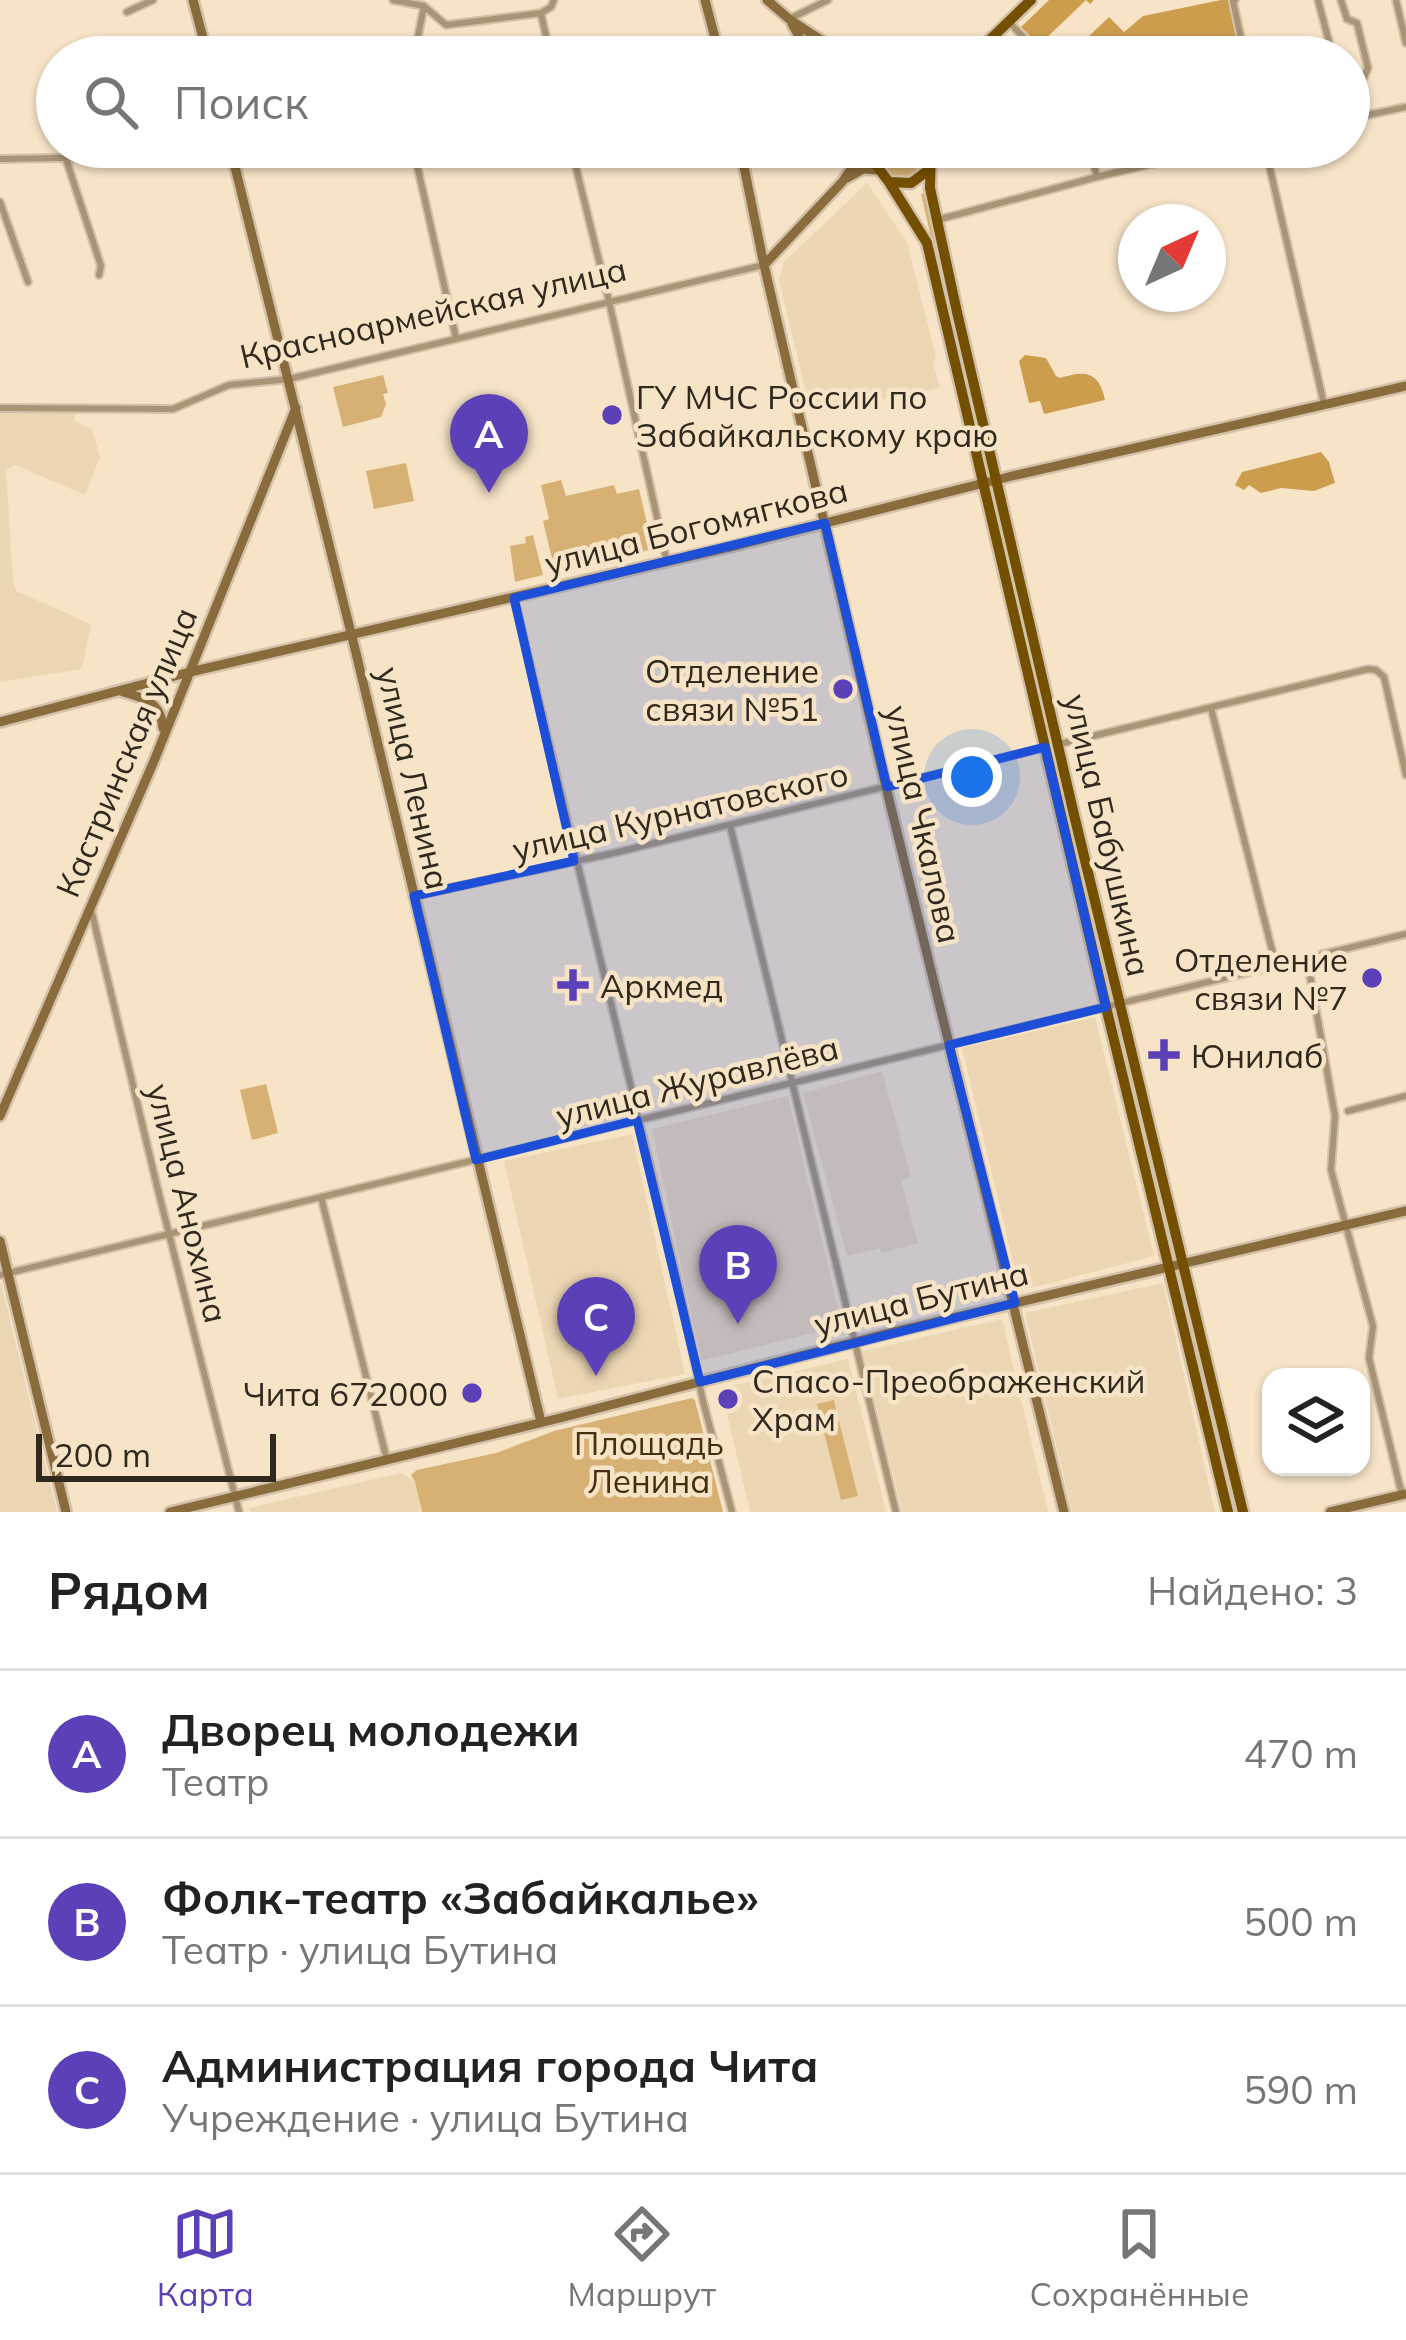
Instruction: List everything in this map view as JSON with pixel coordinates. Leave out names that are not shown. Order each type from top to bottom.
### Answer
[{"type":"main road","points":[[193,0],[202,36]]},
{"type":"main road","points":[[706,0],[715,36]]},
{"type":"main road","points":[[767,0],[816,36]]},
{"type":"main road","points":[[994,36],[1031,0]]},
{"type":"main road","points":[[790,19],[799,36]]},
{"type":"main road","name":"улица Ленина","points":[[235,168],[541,1423]]},
{"type":"main road","name":"улица Чкалова","points":[[744,168],[886,787],[1064,1512]]},
{"type":"main road","points":[[764,266],[852,168]]},
{"type":"main road","points":[[843,181],[862,169],[879,170]]},
{"type":"main road","name":"улица Бабушкина","points":[[879,170],[927,242],[1059,744],[1243,1512]]},
{"type":"main road","points":[[889,182],[910,183],[930,170]]},
{"type":"main road","name":"улица Бабушкина","points":[[930,170],[1045,747],[1228,1512]]},
{"type":"main road","name":"улица Богомягкова","points":[[0,722],[190,672],[1406,386]]},
{"type":"main road","name":"Кастринская улица","points":[[0,1116],[164,735],[296,408]]},
{"type":"main road","points":[[117,691],[156,706],[164,735]]},
{"type":"main road","name":"улица Бутина","points":[[170,1512],[1406,1211]]},
{"type":"main road","points":[[0,1241],[4,1274],[66,1512]]},
{"type":"main road","points":[[1330,1512],[1404,1494]]},
{"type":"street","points":[[127,12],[153,0]]},
{"type":"street","points":[[393,0],[424,6],[446,25],[542,14],[554,0]]},
{"type":"street","points":[[790,19],[828,0]]},
{"type":"street","points":[[1318,0],[1328,36]]},
{"type":"street","points":[[1341,0],[1360,36]]},
{"type":"street","points":[[1396,0],[1406,43]]},
{"type":"street","points":[[1234,1],[1241,36]]},
{"type":"street","points":[[418,36],[424,6]]},
{"type":"street","points":[[542,14],[547,36]]},
{"type":"street","points":[[1009,22],[1022,36]]},
{"type":"street","points":[[1370,115],[1406,107]]},
{"type":"street","points":[[0,159],[36,158]]},
{"type":"street","points":[[69,168],[101,266],[99,275]]},
{"type":"street","points":[[418,168],[456,338]]},
{"type":"street","points":[[576,168],[667,562]]},
{"type":"street","points":[[1095,168],[1097,177]]},
{"type":"street","points":[[937,220],[1135,168]]},
{"type":"street","points":[[1270,168],[1324,404]]},
{"type":"street","points":[[0,202],[28,282]]},
{"type":"street","name":"Красноармейская улица","points":[[0,408],[172,409],[229,386],[289,379],[764,266]]},
{"type":"street","points":[[514,598],[732,1512]]},
{"type":"street","name":"улица Курнатовского","points":[[414,896],[730,825],[1360,670],[1376,670],[1384,677],[1406,775]]},
{"type":"street","points":[[1211,708],[1276,966]]},
{"type":"street","points":[[730,825],[896,1512]]},
{"type":"street","name":"улица Анохина","points":[[90,906],[239,1512]]},
{"type":"street","name":"улица Журавлёва","points":[[4,1274],[1406,934]]},
{"type":"street","points":[[1307,958],[1335,1116],[1330,1170],[1373,1326],[1369,1358],[1404,1494]]},
{"type":"street","points":[[1348,1111],[1406,1096]]},
{"type":"street","points":[[321,1197],[386,1460]]},
{"type":"highlighted area","points":[[825,523],[887,787],[1045,747],[1106,1007],[949,1045],[1015,1303],[700,1382],[637,1120],[476,1160],[414,896],[574,861],[514,598]]},
{"type":"shaded area","points":[[1049,0],[1086,0],[1048,36],[1030,36],[1021,27]]},
{"type":"shaded area","points":[[1228,0],[1236,36],[1089,36],[1109,17],[1124,32],[1143,16]]},
{"type":"shaded area","points":[[867,183],[907,242],[940,388],[811,414],[779,280],[784,262]]},
{"type":"shaded area","points":[[1025,355],[1046,358],[1060,378],[1090,375],[1099,383],[1105,400],[1044,414],[1040,401],[1029,403],[1019,361]]},
{"type":"shaded area","points":[[76,411],[75,421],[92,429],[100,457],[85,495],[15,465],[6,471],[16,591],[91,624],[82,669],[0,682],[0,413]]},
{"type":"shaded area","points":[[1321,452],[1335,483],[1314,491],[1281,488],[1261,493],[1249,485],[1244,490],[1235,485],[1242,472]]},
{"type":"shaded area","points":[[1095,1017],[1154,1256],[1020,1291],[962,1048]]},
{"type":"shaded area","points":[[882,1071],[911,1177],[901,1180],[918,1243],[847,1256],[803,1093]]},
{"type":"shaded area","points":[[788,1096],[842,1326],[701,1361],[652,1129]]},
{"type":"shaded area","points":[[632,1134],[685,1374],[558,1399],[504,1161]]},
{"type":"shaded area","points":[[1,1283],[57,1512],[0,1512]]},
{"type":"shaded area","points":[[1163,1283],[1215,1512],[1072,1512],[1025,1313]]},
{"type":"shaded area","points":[[1002,1319],[1048,1512],[902,1512],[863,1351]]},
{"type":"shaded area","points":[[848,1359],[886,1512],[750,1512],[721,1388]]},
{"type":"shaded area","points":[[401,1473],[415,1482],[421,1512],[250,1512],[249,1508]]},
{"type":"green space","points":[[917,168],[911,177],[903,178],[887,170]]},
{"type":"green space","points":[[927,193],[987,452],[981,453],[921,194]]},
{"type":"green space","points":[[383,375],[388,393],[383,394],[386,404],[381,417],[343,427],[333,387]]},
{"type":"green space","points":[[406,463],[414,501],[374,509],[366,471]]},
{"type":"green space","points":[[561,480],[566,496],[614,485],[617,494],[639,489],[653,549],[555,572],[543,521],[549,519],[541,485]]},
{"type":"green space","points":[[533,535],[543,575],[515,582],[510,546],[526,543],[525,537]]},
{"type":"green space","points":[[266,1084],[278,1133],[252,1140],[240,1090]]},
{"type":"green space","name":"Площадь Ленина","points":[[692,1398],[723,1512],[422,1512],[411,1475],[417,1470]]},
{"type":"green space","points":[[834,1400],[835,1421],[839,1421],[858,1496],[841,1500],[817,1404]]},
{"type":"place","name":"ГУ МЧС России по Забайкальскому краю","points":[[612,415]]},
{"type":"place","name":"Дворец молодежи","points":[[489,493]]},
{"type":"place","name":"Отделение связи №51","points":[[843,689]]},
{"type":"place","name":"Отделение связи №7","points":[[1372,978]]},
{"type":"place","name":"Аркмед","points":[[573,985]]},
{"type":"place","name":"Юнилаб","points":[[1164,1055]]},
{"type":"place","name":"Фолк-театр «Забайкалье»","points":[[738,1324]]},
{"type":"place","name":"Администрация города Чита","points":[[596,1376]]},
{"type":"place","name":"Чита 672000","points":[[472,1393]]},
{"type":"place","name":"Спасо-Преображенский Храм","points":[[728,1399]]}]
